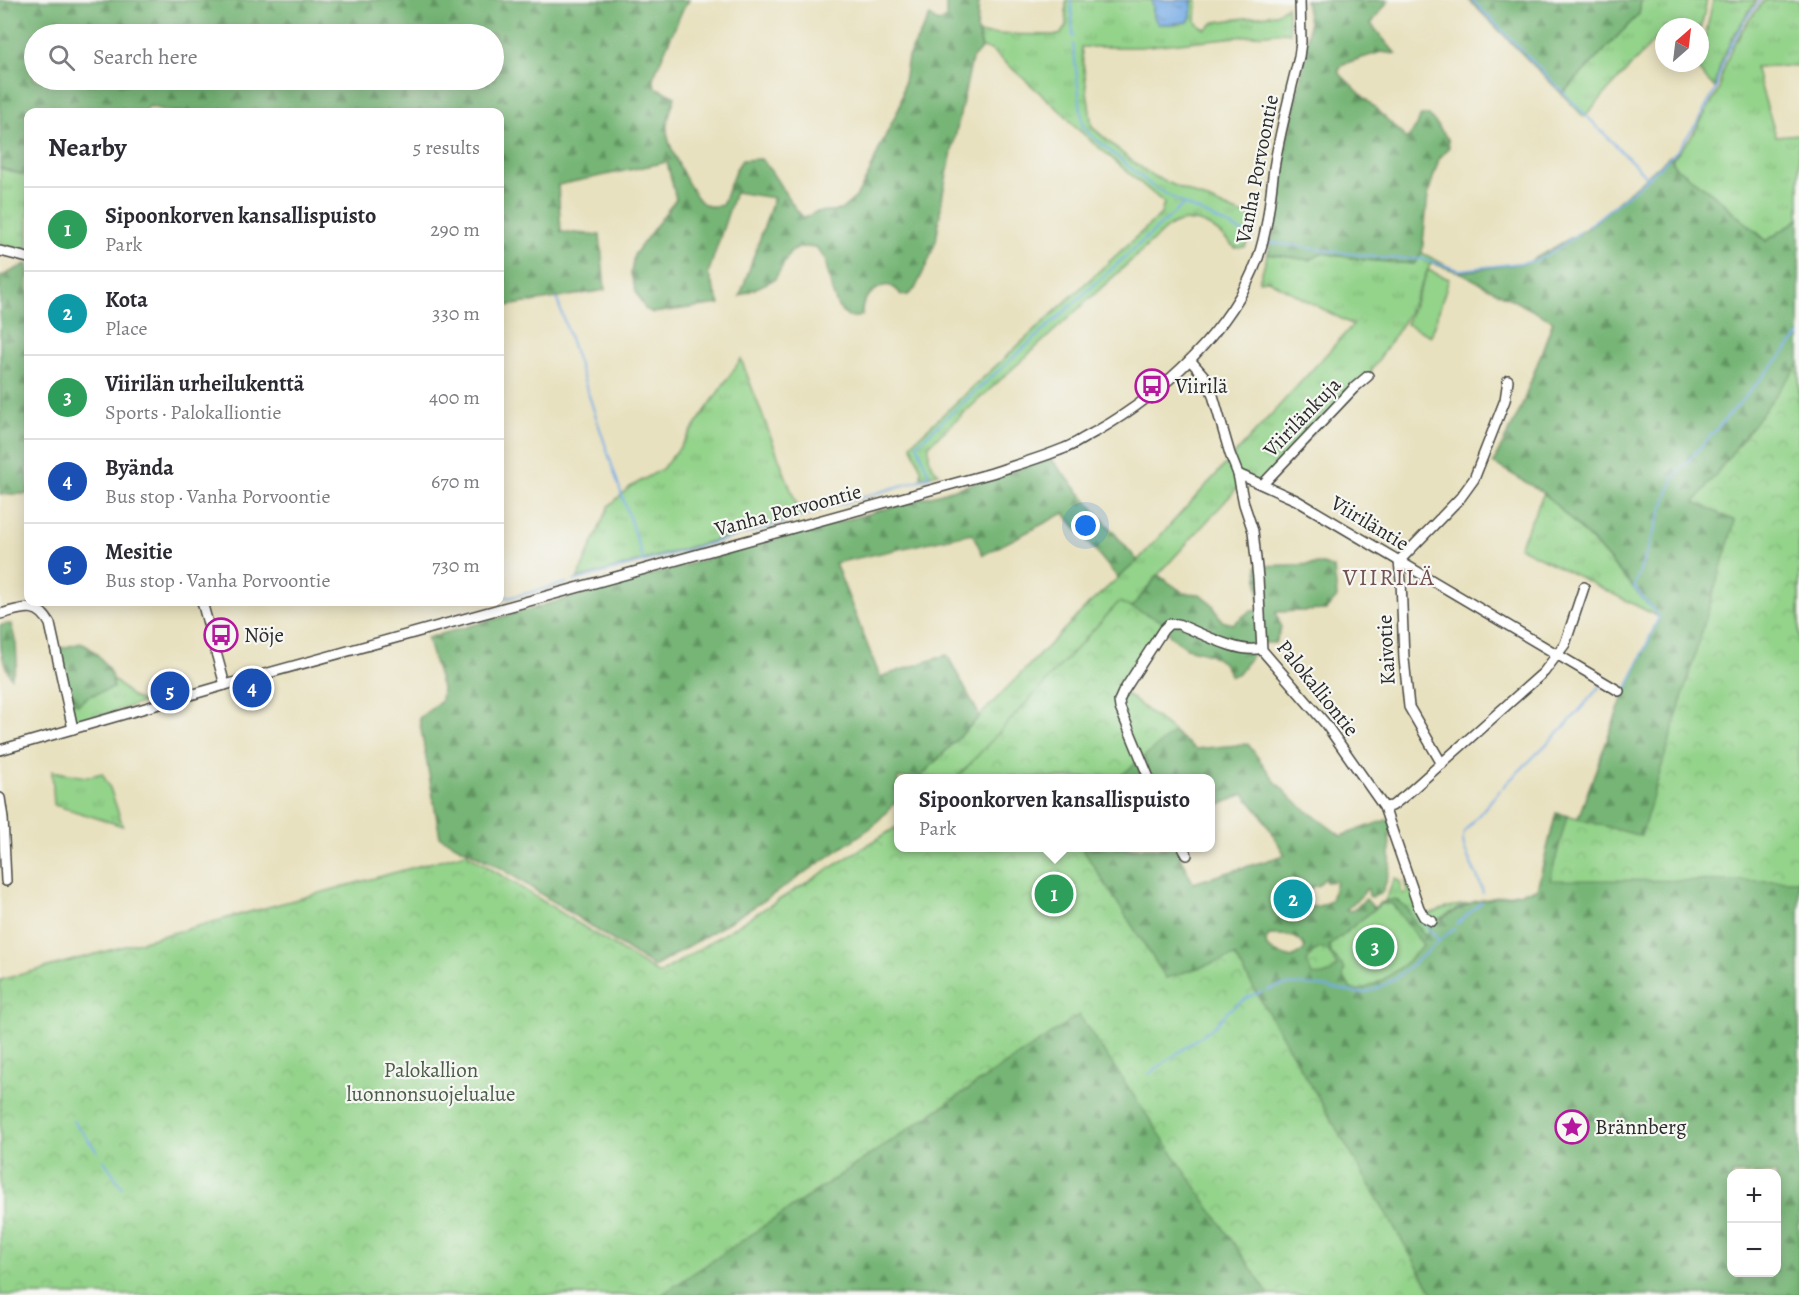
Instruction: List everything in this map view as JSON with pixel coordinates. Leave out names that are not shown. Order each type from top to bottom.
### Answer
[{"type":"street","name":"Vanha Porvoontie","points":[[0,750],[225,685],[992,473],[1066,447],[1114,420],[1154,391],[1190,360],[1220,324],[1248,281],[1258,258],[1266,229],[1274,169],[1301,42],[1300,0]]},
{"type":"street","points":[[0,251],[24,257]]},
{"type":"street","points":[[1190,360],[1204,376],[1212,392],[1238,474]]},
{"type":"street","name":"Viirilänkuja","points":[[1263,484],[1347,395],[1368,376]]},
{"type":"street","points":[[1399,561],[1461,497],[1474,479],[1505,400],[1508,380]]},
{"type":"street","name":"Viiriläntie","points":[[1238,474],[1296,500],[1619,691]]},
{"type":"street","name":"Palokalliontie","points":[[1238,474],[1254,538],[1261,648],[1325,723],[1384,807],[1417,903],[1422,914],[1432,921]]},
{"type":"street","name":"Kaivotie","points":[[1399,561],[1409,707],[1442,764]]},
{"type":"street","points":[[1384,807],[1392,806],[1442,764],[1544,672],[1565,644],[1584,587]]},
{"type":"street","points":[[203,606],[225,685]]},
{"type":"street","points":[[0,614],[29,608],[44,613],[50,624],[74,729]]},
{"type":"street","points":[[1147,774],[1119,701],[1163,630],[1169,624],[1178,624],[1243,649],[1261,648]]},
{"type":"street","points":[[0,798],[6,881]]},
{"type":"green space","points":[[0,0],[689,0],[653,78],[655,87],[675,97],[668,121],[668,136],[675,157],[687,180],[704,204],[722,205],[736,169],[742,160],[761,159],[804,218],[816,212],[841,210],[856,197],[900,106],[908,57],[930,16],[941,22],[946,18],[946,0],[979,0],[977,29],[982,48],[972,59],[943,193],[936,241],[928,262],[915,289],[908,295],[901,295],[890,286],[881,287],[868,297],[863,305],[862,315],[858,317],[848,317],[838,307],[825,259],[816,247],[799,247],[791,251],[775,279],[740,296],[774,198],[735,192],[708,274],[720,304],[653,313],[645,309],[636,292],[631,274],[634,255],[676,199],[667,162],[558,185],[561,232],[600,235],[605,290],[504,306],[504,108],[156,108],[149,106],[148,108],[24,108],[24,175],[0,168]]},
{"type":"green space","points":[[1066,0],[1152,0],[1154,17],[1158,23],[1191,17],[1192,0],[1197,0],[1196,22],[1205,29],[1215,22],[1276,14],[1287,6],[1290,33],[1140,47],[1081,47],[1092,127],[1153,176],[1240,214],[1256,215],[1252,232],[1245,247],[1235,248],[1213,228],[1196,221],[1178,222],[1168,227],[929,445],[930,461],[939,473],[921,477],[921,469],[911,444],[1161,214],[1164,203],[1074,126],[1066,116],[991,50],[982,48],[979,34],[1060,35],[1066,26]]},
{"type":"green space","points":[[1305,0],[1389,0],[1371,24],[1396,54],[1381,52],[1343,64],[1338,72],[1407,139],[1417,126],[1420,117],[1429,115],[1448,139],[1449,147],[1439,159],[1428,194],[1422,253],[1414,264],[1365,260],[1323,253],[1309,260],[1268,254],[1284,157],[1307,47],[1309,23]]},
{"type":"green space","points":[[1469,0],[1641,0],[1639,14],[1562,94]]},
{"type":"green space","points":[[1641,0],[1707,0],[1703,18],[1655,18],[1655,40],[1584,117],[1562,94],[1639,14]]},
{"type":"green space","points":[[1713,0],[1757,0],[1736,31],[1725,53],[1715,88],[1700,72],[1709,72],[1709,19]]},
{"type":"green space","points":[[1765,0],[1799,0],[1799,66],[1755,67],[1776,136],[1799,134],[1799,219],[1767,241],[1712,193],[1676,168],[1672,159],[1691,137],[1719,90],[1721,77],[1732,47],[1748,21]]},
{"type":"green space","points":[[1670,156],[1676,168],[1712,193],[1766,241],[1799,219],[1799,1295],[240,1295],[906,852],[1178,852],[1193,883],[1285,855],[1262,816],[1244,794],[1215,807],[1215,774],[1149,774],[1123,692],[1195,749],[1248,744],[1274,780],[1294,801],[1341,836],[1389,819],[1393,834],[1389,835],[1390,865],[1381,894],[1369,896],[1368,889],[1366,889],[1346,910],[1351,911],[1366,899],[1374,908],[1380,903],[1395,899],[1406,907],[1422,932],[1428,934],[1432,923],[1473,902],[1537,889],[1556,813],[1578,818],[1621,702],[1659,617],[1597,546],[1544,493],[1493,463],[1521,408],[1553,321],[1459,272],[1529,262],[1588,228]],"holes":[[[1326,879],[1326,882],[1336,881],[1331,901],[1313,907],[1302,903],[1300,895]],[[1381,904],[1386,904],[1423,945],[1384,978],[1364,989],[1351,989],[1343,975],[1345,969],[1331,953],[1329,946]],[[1269,935],[1295,937],[1305,948],[1292,958],[1276,953],[1267,947],[1266,941]]]},
{"type":"green space","points":[[0,168],[24,175],[24,250],[0,244]]},
{"type":"green space","points":[[1323,253],[1365,260],[1414,264],[1422,253],[1459,272],[1431,263],[1407,316],[1368,376],[1263,484],[1238,474],[1240,485],[1158,575],[1100,648],[981,774],[923,774],[1089,604],[1138,560],[1353,325],[1268,280],[1259,281],[1268,254],[1309,260]]},
{"type":"green space","points":[[24,265],[24,494],[0,494],[0,277]]},
{"type":"green space","points":[[1428,270],[1449,279],[1431,336],[1406,324]]},
{"type":"green space","points":[[741,359],[801,516],[577,579],[609,506],[630,487],[662,469],[681,446]]},
{"type":"green space","points":[[1799,364],[1799,881],[1550,880],[1567,816],[1641,836],[1735,521],[1695,502]]},
{"type":"green space","points":[[1051,459],[1138,561],[1118,578],[1064,513],[983,555],[972,533],[835,563],[880,677],[947,655],[980,716],[923,774],[894,774],[894,804],[872,827],[765,900],[654,967],[501,868],[440,837],[419,718],[441,701],[442,688],[427,638],[945,492]]},
{"type":"green space","points":[[1544,493],[1597,546],[1659,617],[1519,547]]},
{"type":"green space","points":[[1323,564],[1334,568],[1337,597],[1326,610],[1276,612],[1281,628],[1275,643],[1261,643],[1239,673],[1231,676],[1223,663],[1210,654],[1187,648],[1170,636],[1164,622],[1114,695],[1131,752],[1142,774],[981,774],[1100,648],[1158,575],[1184,593],[1200,594],[1212,604],[1222,621],[1233,624],[1250,611],[1260,610],[1257,566]]},
{"type":"green space","points":[[1119,602],[1164,622],[1119,688],[1174,732],[1123,774],[961,774]]},
{"type":"green space","points":[[11,624],[16,644],[17,663],[11,677],[1,652],[0,625]]},
{"type":"green space","points":[[81,643],[93,651],[108,668],[113,688],[89,696],[78,704],[71,701],[58,649]]},
{"type":"green space","points":[[114,680],[134,698],[145,702],[81,722],[74,721],[71,701],[78,704],[89,696],[113,688]]},
{"type":"green space","points":[[52,771],[86,777],[102,773],[110,788],[123,826],[54,805]]},
{"type":"green space","name":"Palokallion luonnonsuojelualue","points":[[894,828],[894,852],[1085,852],[1166,978],[1235,956],[1434,1295],[1269,1295],[1079,1015],[661,1295],[0,1295],[0,980],[466,853],[659,974]]},
{"type":"green space","points":[[1395,878],[1400,882],[1402,894],[1407,893],[1405,881],[1426,915],[1449,907],[1473,903],[1432,923],[1428,934],[1424,934],[1384,903]]},
{"type":"green space","points":[[1381,904],[1392,904],[1423,945],[1393,973],[1357,991],[1351,989],[1343,975],[1345,969],[1331,953],[1329,946]]},
{"type":"green space","points":[[1323,948],[1329,952],[1337,966],[1326,974],[1312,975],[1308,960],[1314,951]]},
{"type":"water","points":[[1152,0],[1192,0],[1191,17],[1188,22],[1158,24],[1154,17]]},
{"type":"waterway","points":[[1071,0],[1073,37]]},
{"type":"waterway","points":[[1472,0],[1647,177]]},
{"type":"waterway","points":[[1587,227],[1635,189],[1676,152],[1697,123],[1716,89],[1729,48],[1745,20],[1761,0]]},
{"type":"waterway","points":[[1073,44],[1083,127],[1152,186],[1253,237]]},
{"type":"waterway","points":[[817,511],[930,477],[917,444],[1184,204]]},
{"type":"waterway","points":[[1268,242],[1382,258],[1422,259],[1460,270],[1536,261],[1581,231]]},
{"type":"waterway","points":[[557,299],[644,562]]},
{"type":"waterway","points":[[1621,690],[1625,693],[1659,617],[1634,587],[1674,477],[1799,336]]},
{"type":"waterway","points":[[574,581],[770,527],[809,514]]},
{"type":"waterway","points":[[504,593],[508,598],[567,583]]},
{"type":"waterway","points":[[1503,787],[1571,720],[1601,685]]},
{"type":"waterway","points":[[1483,893],[1464,846],[1464,832],[1500,790]]},
{"type":"waterway","points":[[1457,924],[1482,902]]},
{"type":"waterway","points":[[1419,916],[1438,939]]},
{"type":"waterway","points":[[1268,990],[1284,985],[1302,985],[1356,993],[1371,991],[1396,977],[1454,929]]},
{"type":"waterway","points":[[1149,1074],[1216,1025],[1228,1011],[1250,996],[1262,992]]},
{"type":"waterway","points":[[73,1121],[98,1152]]},
{"type":"waterway","points":[[103,1159],[122,1187]]},
{"type":"place","name":"Viirilä","points":[[1152,386]]},
{"type":"place","name":"Nöje","points":[[221,635]]},
{"type":"place","name":"Byända","points":[[252,688]]},
{"type":"place","name":"Mesitie","points":[[170,691]]},
{"type":"place","name":"Sipoonkorven kansallispuisto","points":[[1054,894]]},
{"type":"place","name":"Kota","points":[[1293,899]]},
{"type":"place","name":"Viirilän urheilukenttä","points":[[1375,947]]},
{"type":"place","name":"Brännberg","points":[[1572,1127]]},
{"type":"district","name":"VIIRILÄ","points":[[1389,577]]}]
